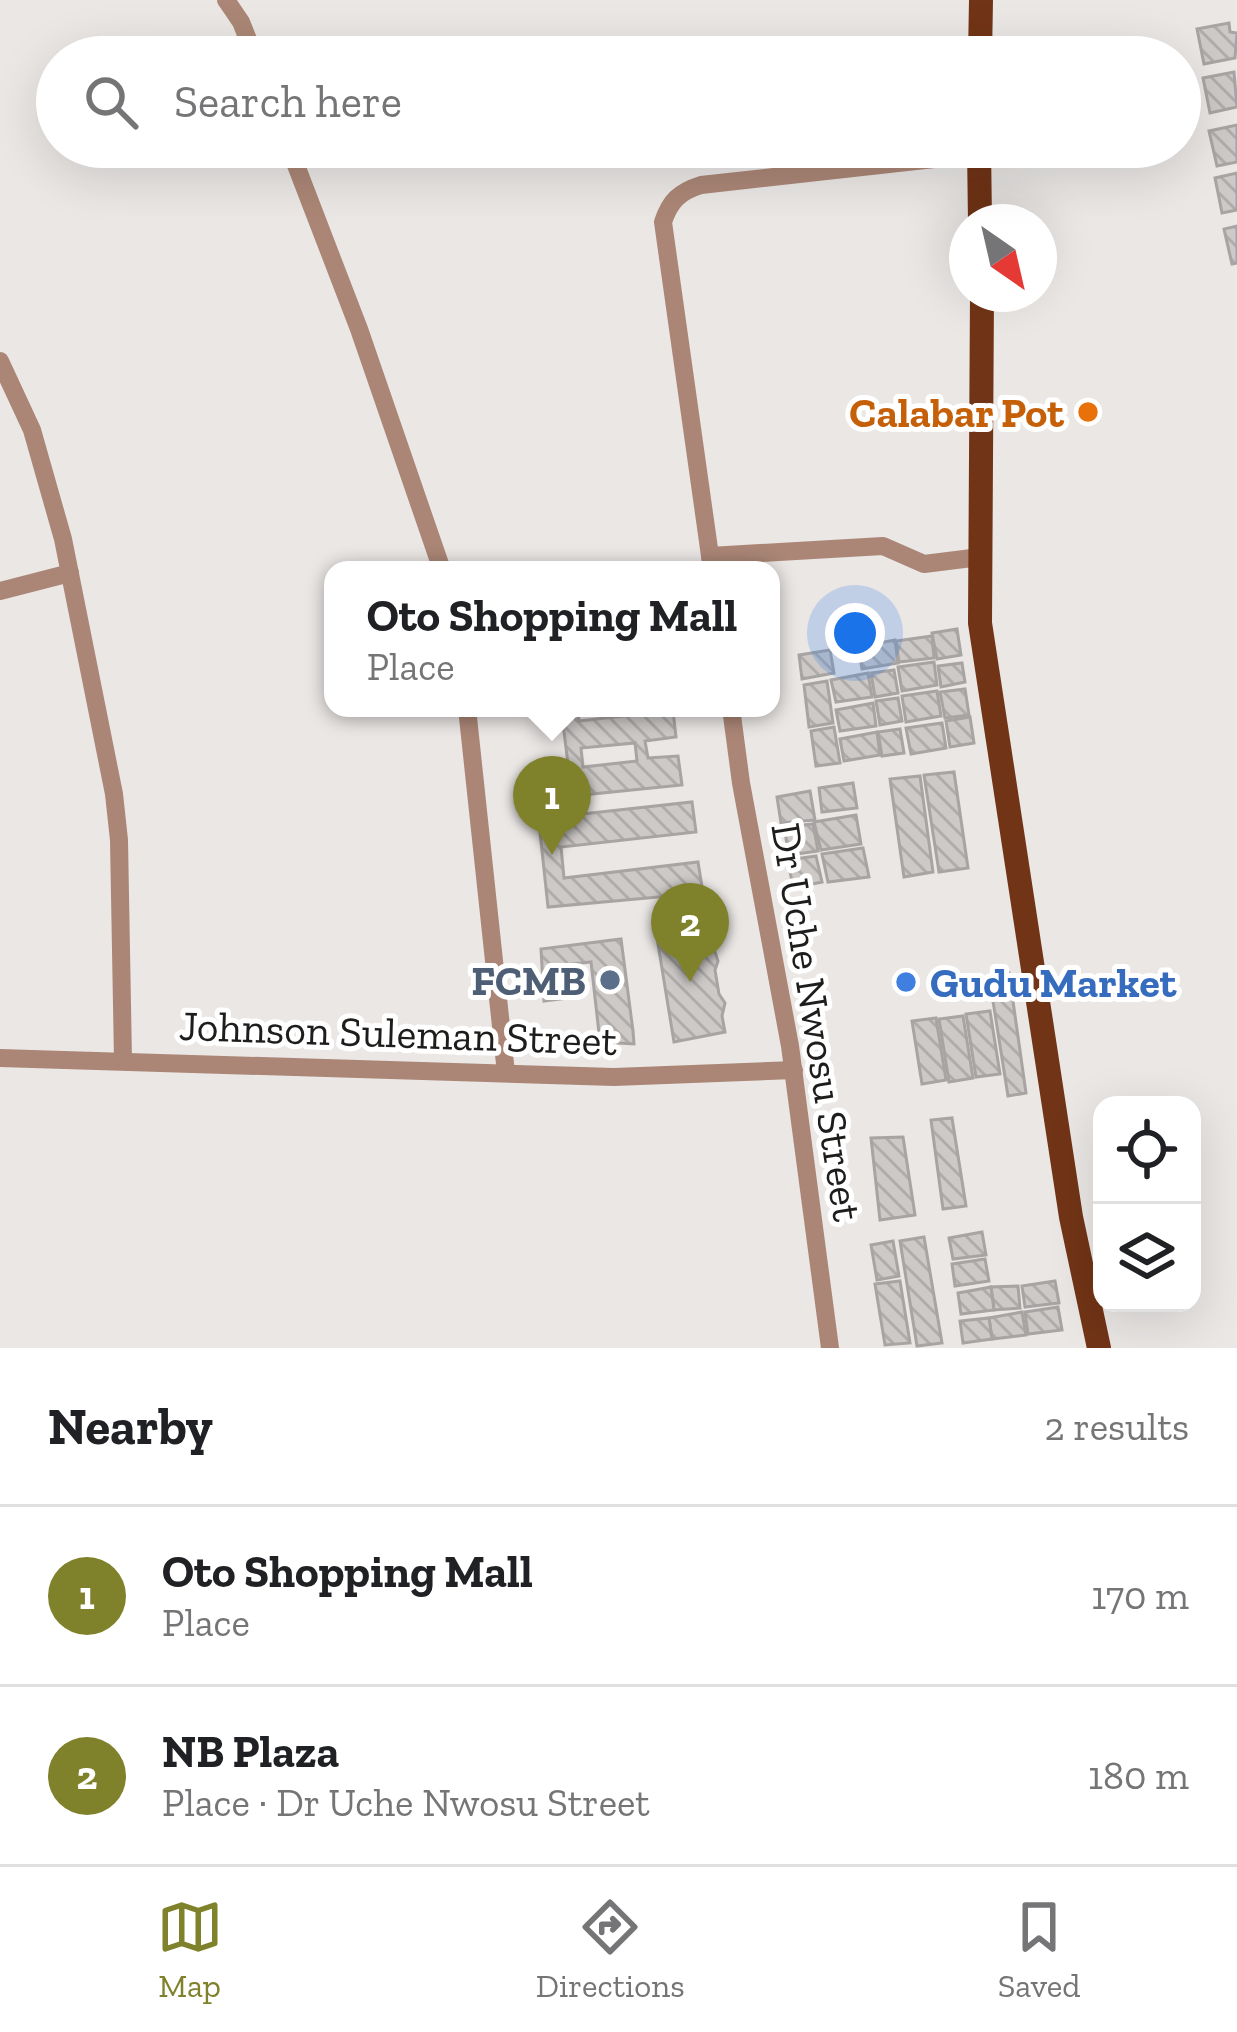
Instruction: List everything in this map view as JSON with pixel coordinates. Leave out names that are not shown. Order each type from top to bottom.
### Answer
[{"type":"main road","points":[[980,36],[981,0]]},
{"type":"main road","points":[[979,168],[980,204]]},
{"type":"main road","points":[[982,312],[980,623],[1071,1217],[1099,1348]]},
{"type":"street","points":[[226,0],[247,36]]},
{"type":"street","points":[[297,168],[439,561]]},
{"type":"street","points":[[711,561],[663,222],[676,196],[701,185],[840,168]]},
{"type":"street","points":[[0,361],[32,430],[70,573],[114,794],[123,1060]]},
{"type":"street","points":[[731,561],[883,546],[924,564],[980,557]]},
{"type":"street","points":[[0,591],[70,573]]},
{"type":"street","points":[[467,717],[506,1073]]},
{"type":"street","name":"Dr Uche Nwosu Street","points":[[732,717],[794,1070],[830,1348]]},
{"type":"street","name":"Johnson Suleman Street","points":[[0,1058],[614,1077],[794,1070]]},
{"type":"building","points":[[1229,23],[1230,32],[1237,33],[1235,58],[1204,64],[1197,29]]},
{"type":"building","points":[[1234,72],[1237,107],[1210,113],[1203,78]]},
{"type":"building","points":[[1237,125],[1237,162],[1217,166],[1209,131]]},
{"type":"building","points":[[1237,173],[1237,210],[1222,213],[1215,178]]},
{"type":"building","points":[[1237,226],[1237,263],[1232,264],[1224,229]]},
{"type":"building","points":[[957,629],[961,655],[937,659],[932,633]]},
{"type":"building","points":[[932,636],[934,658],[899,662],[896,641]]},
{"type":"building","points":[[895,640],[898,663],[862,669],[858,647]]},
{"type":"building","points":[[830,650],[834,673],[802,679],[799,655]]},
{"type":"building","points":[[934,662],[937,685],[902,691],[898,667]]},
{"type":"building","points":[[962,663],[965,682],[941,687],[938,666]]},
{"type":"building","points":[[894,670],[898,693],[875,697],[871,673]]},
{"type":"building","points":[[868,673],[872,697],[836,702],[831,680]]},
{"type":"building","points":[[827,681],[833,723],[809,727],[804,685]]},
{"type":"building","points":[[965,689],[969,715],[945,718],[940,692]]},
{"type":"building","points":[[937,691],[941,716],[906,722],[902,696]]},
{"type":"building","points":[[898,698],[902,721],[880,725],[876,701]]},
{"type":"building","points":[[873,703],[876,726],[840,731],[836,710]]},
{"type":"building","points":[[562,717],[578,717],[579,721],[674,717],[676,737],[645,741],[648,758],[678,756],[682,785],[572,796]],"holes":[[[635,743],[637,761],[583,767],[581,748]]]},
{"type":"building","points":[[970,717],[974,743],[950,747],[946,721]]},
{"type":"building","points":[[942,723],[946,748],[911,754],[906,728]]},
{"type":"building","points":[[834,727],[840,763],[816,766],[811,731]]},
{"type":"building","points":[[900,729],[904,753],[882,756],[878,732]]},
{"type":"building","points":[[877,732],[880,755],[844,761],[840,739]]},
{"type":"building","points":[[954,772],[968,868],[939,872],[924,775]]},
{"type":"building","points":[[920,776],[933,872],[904,877],[890,779]]},
{"type":"building","points":[[853,783],[857,808],[822,812],[819,788]]},
{"type":"building","points":[[810,791],[815,820],[781,823],[777,797]]},
{"type":"building","points":[[692,802],[696,832],[561,847],[564,878],[698,862],[703,893],[548,907],[539,823],[555,817]]},
{"type":"building","points":[[856,815],[861,844],[821,850],[814,822]]},
{"type":"building","points":[[813,824],[818,851],[789,855],[784,827]]},
{"type":"building","points":[[863,848],[869,877],[828,882],[822,854]]},
{"type":"building","points":[[816,856],[822,882],[793,888],[788,860]]},
{"type":"building","points":[[709,934],[718,961],[719,994],[725,1003],[725,1032],[674,1042],[657,938]]},
{"type":"building","name":"FCMB","points":[[621,939],[634,1044],[600,1042],[591,962],[572,964],[576,997],[544,1001],[541,949]]},
{"type":"building","points":[[1009,973],[1026,1093],[1008,1096],[989,976]]},
{"type":"building","points":[[990,1011],[1000,1074],[976,1077],[966,1014]]},
{"type":"building","points":[[963,1016],[973,1078],[949,1082],[939,1019]]},
{"type":"building","points":[[936,1018],[946,1080],[922,1084],[912,1021]]},
{"type":"building","points":[[952,1118],[966,1206],[943,1209],[931,1120]]},
{"type":"building","points":[[903,1137],[915,1215],[880,1220],[871,1138]]},
{"type":"building","points":[[982,1232],[986,1255],[953,1259],[949,1238]]},
{"type":"building","points":[[924,1237],[942,1343],[917,1346],[900,1241]]},
{"type":"building","points":[[893,1241],[899,1276],[877,1280],[871,1245]]},
{"type":"building","points":[[985,1259],[989,1281],[955,1286],[952,1264]]},
{"type":"building","points":[[900,1281],[910,1343],[885,1345],[875,1284]]},
{"type":"building","points":[[1055,1281],[1059,1303],[1025,1307],[1022,1286]]},
{"type":"building","points":[[1018,1286],[1020,1308],[994,1310],[991,1287]]},
{"type":"building","points":[[991,1287],[994,1310],[961,1314],[958,1293]]},
{"type":"building","points":[[1058,1307],[1062,1330],[1028,1334],[1025,1312]]},
{"type":"building","points":[[1022,1312],[1026,1335],[992,1339],[989,1318]]},
{"type":"building","points":[[989,1318],[992,1339],[963,1343],[960,1321]]},
{"type":"place","name":"Calabar Pot","points":[[1088,412]]},
{"type":"place","name":"Oto Shopping Mall","points":[[552,855]]},
{"type":"place","name":"FCMB","points":[[610,980]]},
{"type":"place","name":"NB Plaza","points":[[690,982]]},
{"type":"place","name":"Gudu Market","points":[[906,982]]}]
